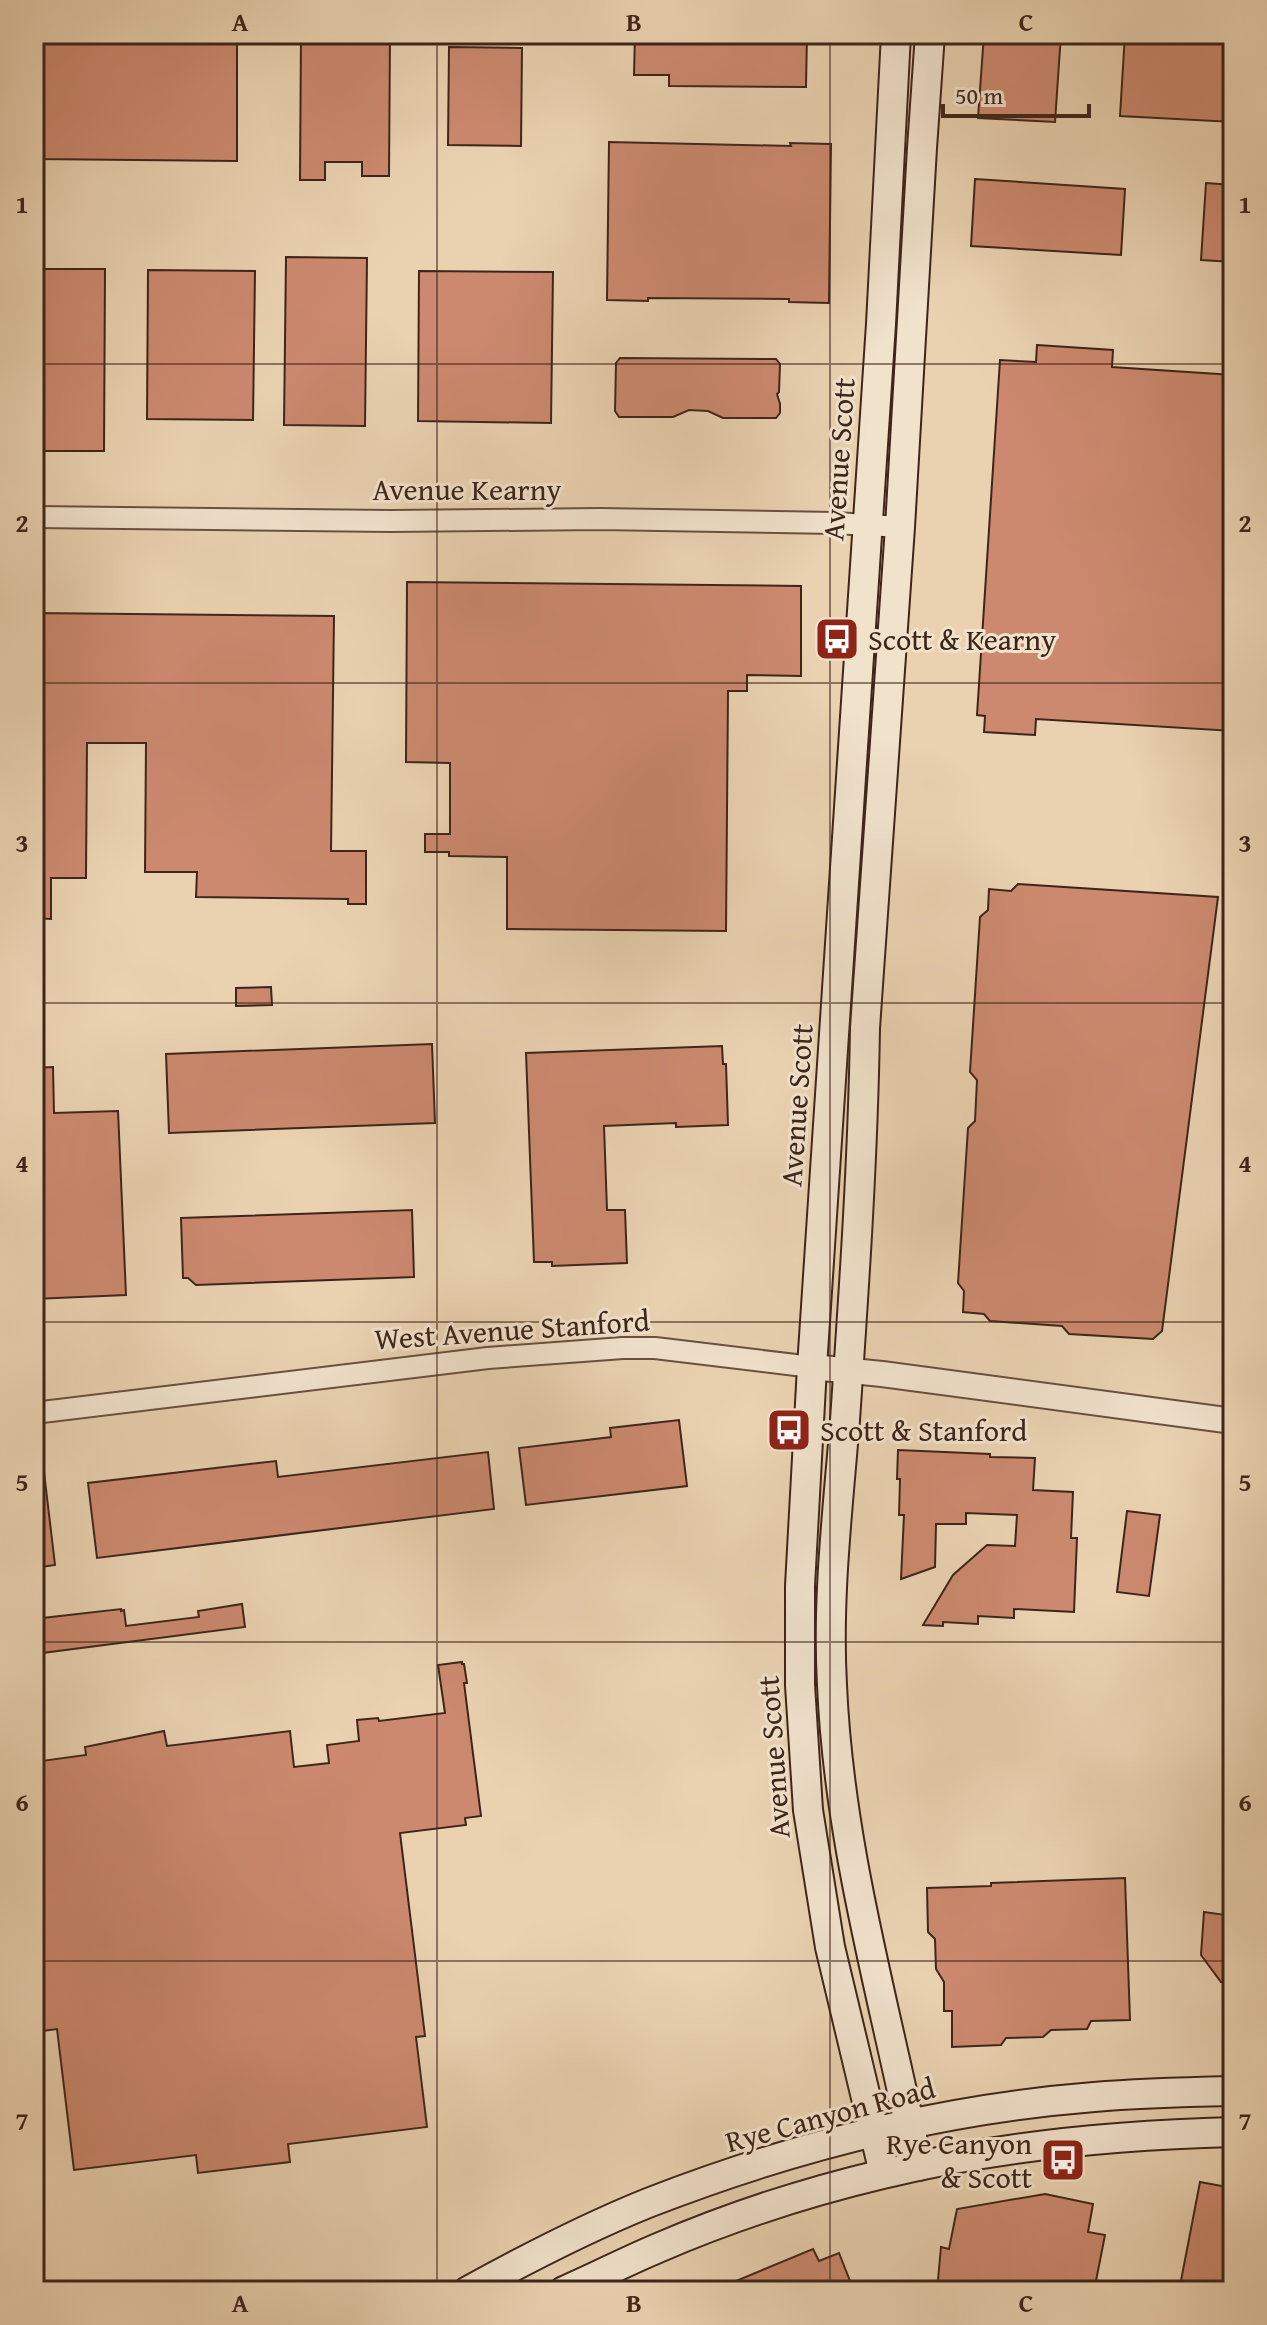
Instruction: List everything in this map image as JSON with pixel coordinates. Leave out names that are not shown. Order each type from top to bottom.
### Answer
[{"type":"main road","name":"Avenue Scott","points":[[884,2173],[830,1947],[808,1810],[800,1685],[800,1600],[896,34]]},
{"type":"main road","points":[[918,2166],[870,1953],[841,1798],[833,1699],[832,1587],[848,1371],[869,959],[900,527],[930,34]]},
{"type":"main road","name":"Rye Canyon Road","points":[[468,2291],[513,2266],[645,2205],[705,2182],[874,2132],[1000,2108],[1092,2097],[1233,2091]]},
{"type":"main road","points":[[564,2291],[683,2238],[765,2208],[884,2173],[1064,2142],[1157,2134],[1233,2132]]},
{"type":"main road","points":[[508,2291],[598,2247],[645,2205]]},
{"type":"street","name":"Avenue Kearny","points":[[34,517],[391,521],[600,519],[900,527]]},
{"type":"street","name":"West Avenue Stanford","points":[[34,1413],[488,1358],[655,1348],[1233,1421]]},
{"type":"building","points":[[34,34],[237,34],[237,161],[34,159]]},
{"type":"building","points":[[301,34],[390,34],[389,176],[362,176],[362,162],[325,162],[325,180],[300,180]]},
{"type":"building","points":[[635,34],[807,34],[806,87],[669,86],[669,75],[634,75]]},
{"type":"building","points":[[984,34],[1061,34],[1055,122],[978,118]]},
{"type":"building","points":[[1125,34],[1233,34],[1233,122],[1120,116]]},
{"type":"building","points":[[449,47],[522,48],[521,146],[448,145]]},
{"type":"building","points":[[609,142],[831,144],[829,303],[789,302],[789,299],[607,300]]},
{"type":"building","points":[[975,179],[1125,189],[1121,255],[971,246]]},
{"type":"building","points":[[1206,183],[1233,185],[1233,262],[1201,260]]},
{"type":"building","points":[[286,257],[367,258],[365,426],[284,425]]},
{"type":"building","points":[[34,269],[105,269],[104,451],[34,451]]},
{"type":"building","points":[[148,270],[255,271],[253,420],[147,419]]},
{"type":"building","points":[[419,271],[553,272],[551,423],[418,421]]},
{"type":"building","points":[[1037,345],[1113,350],[1112,367],[1233,375],[1233,731],[1036,719],[1035,735],[984,732],[985,716],[977,715],[1000,360],[1036,362]]},
{"type":"building","points":[[620,358],[776,359],[780,364],[777,394],[780,413],[776,418],[723,418],[708,411],[689,410],[673,417],[619,417],[615,411],[616,363]]},
{"type":"building","points":[[407,582],[801,586],[801,676],[747,675],[747,691],[728,691],[726,931],[507,929],[507,857],[449,856],[449,852],[425,852],[425,834],[450,834],[450,763],[406,762]]},
{"type":"building","points":[[34,613],[334,616],[331,851],[366,851],[366,904],[348,904],[348,899],[196,897],[197,872],[145,872],[146,743],[87,743],[86,878],[51,878],[51,919],[34,918]]},
{"type":"building","points":[[1018,884],[1218,897],[1162,1331],[1153,1339],[1069,1334],[1062,1326],[990,1321],[984,1314],[963,1312],[964,1291],[958,1283],[968,1128],[975,1121],[977,1080],[970,1072],[980,917],[988,910],[989,889],[1011,891]]},
{"type":"building","points":[[271,987],[272,1005],[236,1006],[236,988]]},
{"type":"building","points":[[432,1044],[435,1123],[169,1133],[166,1054]]},
{"type":"building","points":[[722,1046],[723,1064],[726,1064],[728,1125],[676,1127],[676,1123],[604,1126],[607,1210],[625,1210],[627,1263],[552,1266],[552,1262],[534,1262],[526,1053]]},
{"type":"building","points":[[53,1067],[54,1113],[118,1111],[126,1295],[34,1299],[34,1068]]},
{"type":"building","points":[[412,1210],[414,1277],[196,1285],[183,1278],[181,1218]]},
{"type":"building","points":[[679,1420],[687,1486],[526,1505],[519,1448],[611,1437],[610,1428]]},
{"type":"building","points":[[898,1450],[1035,1458],[1033,1490],[1073,1492],[1071,1538],[1077,1538],[1074,1612],[1014,1609],[1014,1618],[978,1616],[978,1624],[943,1622],[943,1626],[923,1625],[953,1575],[987,1545],[1015,1546],[1017,1515],[966,1513],[966,1524],[936,1524],[935,1567],[901,1579],[904,1515],[899,1515]]},
{"type":"building","points":[[488,1452],[494,1509],[97,1558],[88,1483],[276,1461],[278,1477]]},
{"type":"building","points":[[44,1472],[55,1565],[34,1568],[34,1473]]},
{"type":"building","points":[[1127,1511],[1160,1515],[1149,1596],[1117,1592]]},
{"type":"building","points":[[242,1604],[245,1627],[34,1654],[34,1619],[121,1609],[124,1610],[126,1626],[199,1617],[198,1611]]},
{"type":"building","points":[[462,1662],[481,1816],[465,1818],[466,1825],[400,1833],[425,2036],[416,2037],[427,2127],[288,2144],[290,2162],[198,2173],[196,2155],[74,2170],[57,2029],[34,2032],[34,1913],[42,1912],[34,1842],[34,1762],[86,1755],[85,1747],[164,1731],[167,1746],[290,1731],[294,1767],[329,1763],[327,1745],[359,1741],[357,1720],[378,1718],[379,1721],[445,1713],[438,1665]]},
{"type":"building","points":[[1125,1878],[1130,2020],[1091,2021],[1087,2029],[1051,2030],[1043,2037],[1006,2038],[1001,2045],[952,2047],[952,2011],[944,2011],[944,1982],[936,1969],[935,1939],[928,1932],[927,1888]]},
{"type":"building","points":[[1204,1912],[1233,1916],[1233,1984],[1221,1982],[1201,1955]]},
{"type":"building","points":[[1200,2182],[1233,2188],[1233,2291],[1179,2291]]},
{"type":"building","points":[[1045,2194],[1093,2204],[1088,2232],[1105,2235],[1094,2291],[937,2291],[941,2247],[949,2249],[957,2209]]},
{"type":"building","points":[[813,2249],[819,2261],[839,2253],[854,2291],[712,2291]]},
{"type":"place","name":"Scott & Kearny","points":[[837,639]]},
{"type":"place","name":"Scott & Stanford","points":[[789,1430]]},
{"type":"place","name":"Rye Canyon & Scott","points":[[1063,2160]]}]
